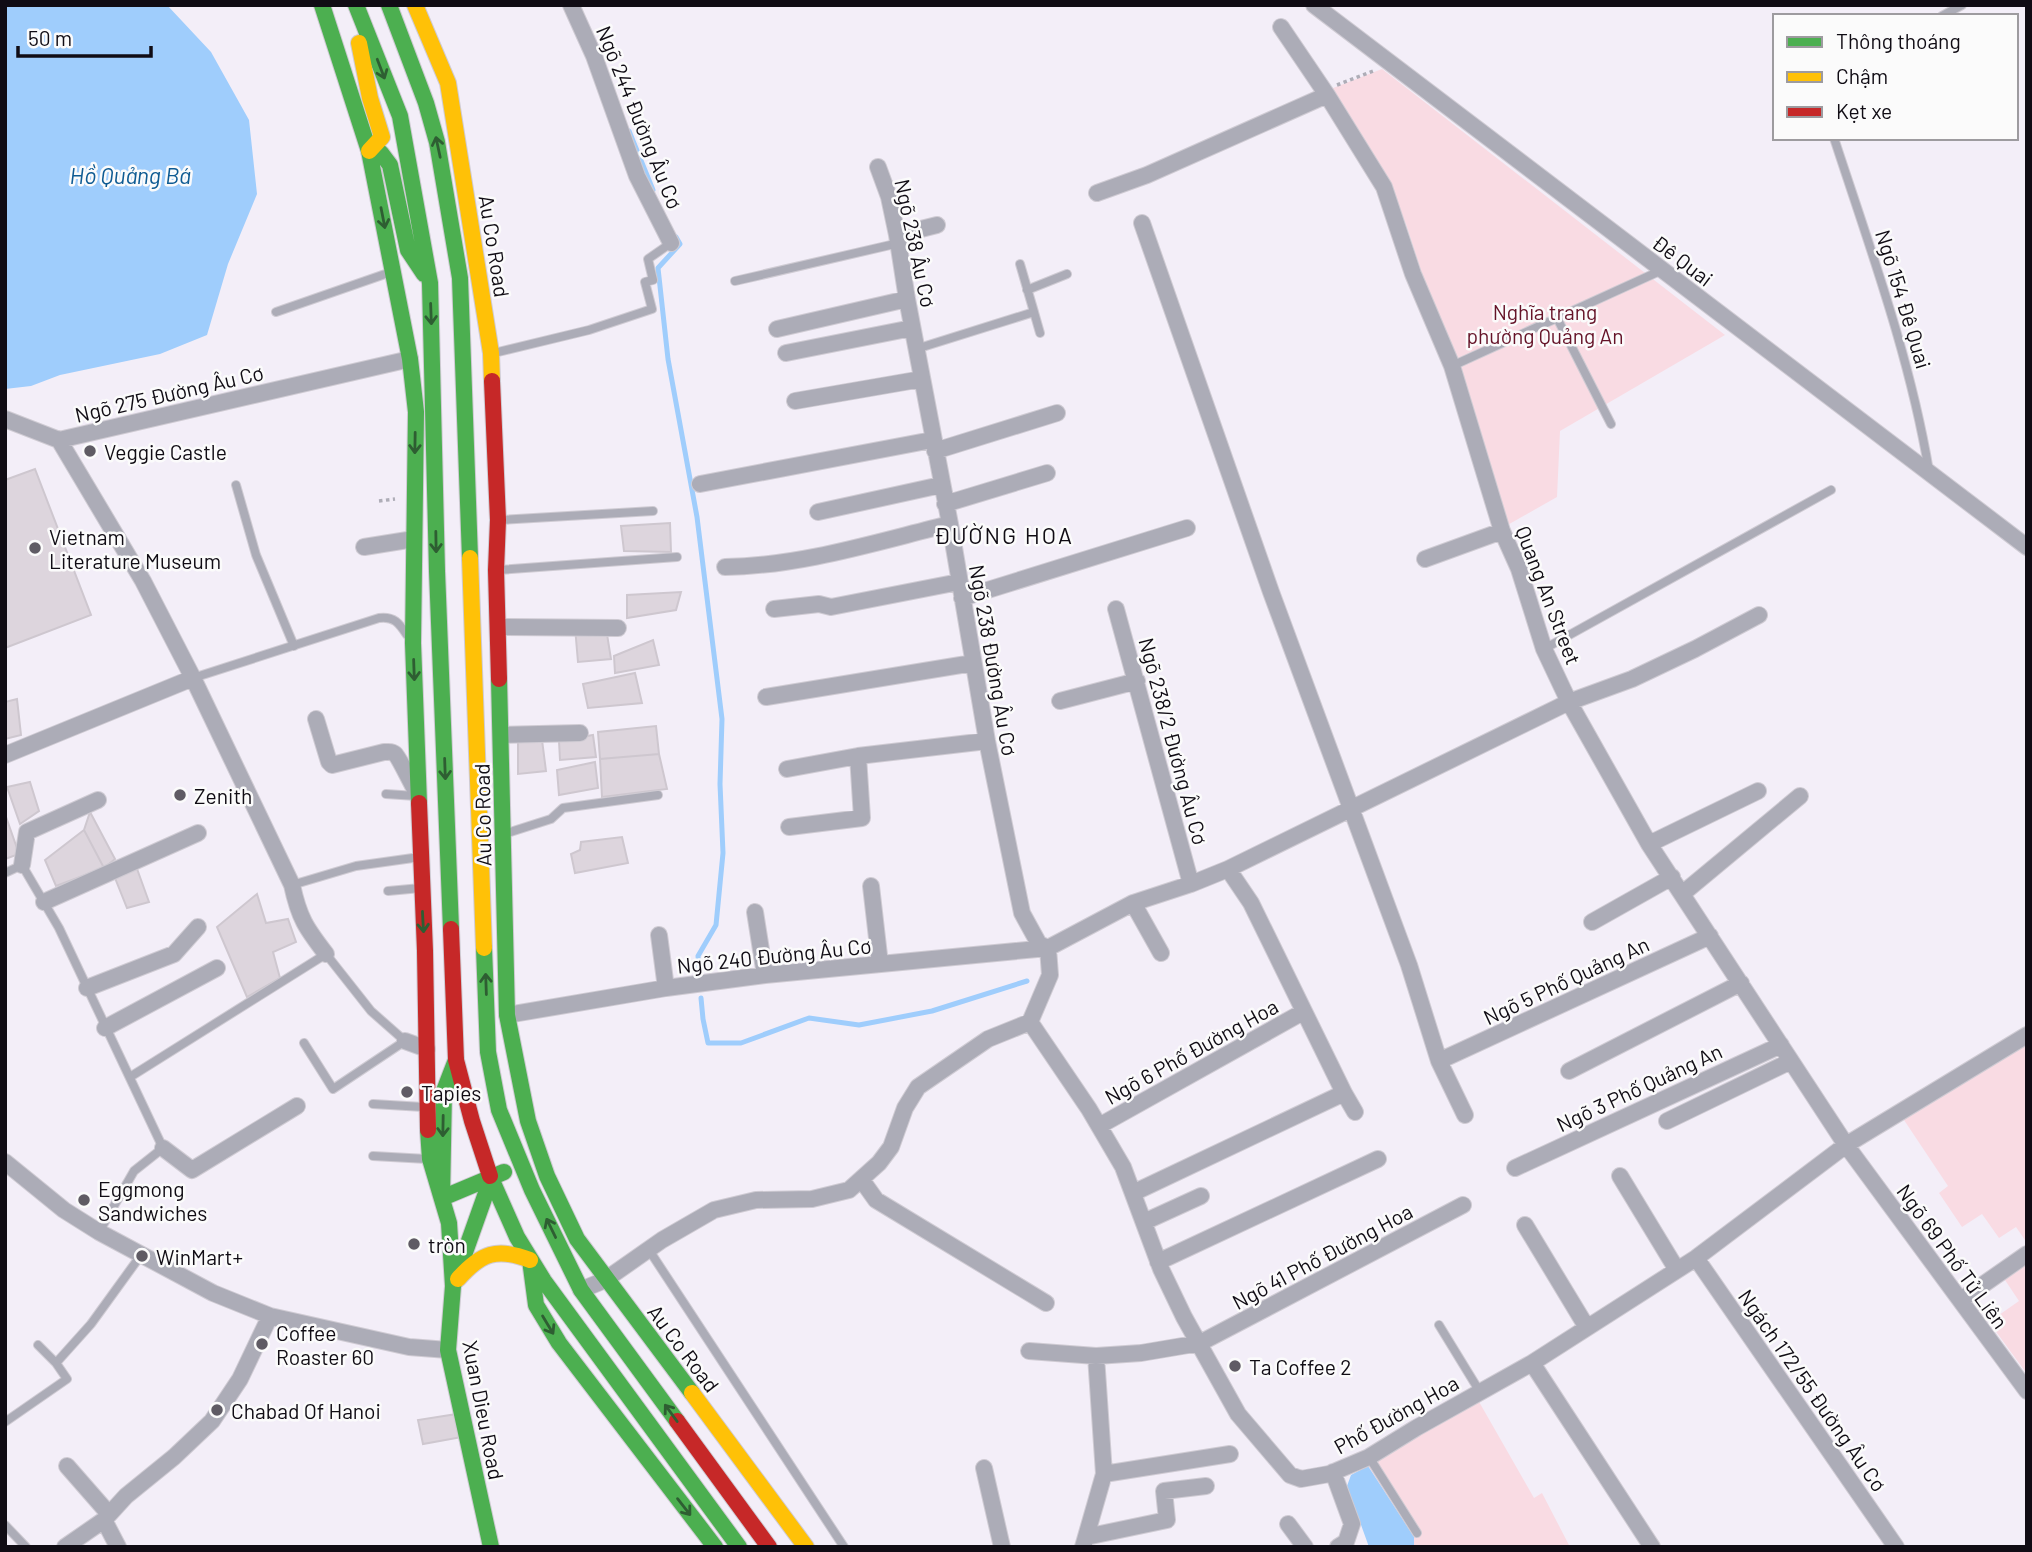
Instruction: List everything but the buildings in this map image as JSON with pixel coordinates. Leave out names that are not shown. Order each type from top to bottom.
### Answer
[{"type":"main road","points":[[322,5],[369,151],[410,359],[416,412],[413,643],[427,1049],[426,1107],[430,1159],[442,1198]]},
{"type":"main road","name":"Au Co Road","points":[[390,5],[426,103],[437,142],[456,245],[463,322],[454,570],[456,1060],[469,1113],[491,1179],[530,1260],[626,1396],[739,1547]]},
{"type":"main road","name":"Au Co Road","points":[[415,5],[448,83],[491,353],[498,520],[496,570],[507,1015],[517,1077],[533,1137],[572,1229],[605,1280],[806,1547]]},
{"type":"main road","points":[[359,12],[359,48],[382,137],[369,151]]},
{"type":"main road","name":"Au Co Road","points":[[359,12],[400,116],[430,283],[454,570],[488,1052],[499,1110],[520,1164],[581,1290],[769,1547]]},
{"type":"main road","points":[[369,151],[381,153],[390,165],[408,250],[430,283]]},
{"type":"main road","points":[[442,1198],[444,1091],[456,1060]]},
{"type":"main road","points":[[442,1198],[491,1179],[520,1164]]},
{"type":"main road","points":[[453,1286],[491,1179]]},
{"type":"main road","name":"Xuan Dieu Road","points":[[442,1198],[449,1223],[453,1286],[448,1350],[491,1547]]},
{"type":"main road","points":[[453,1286],[481,1256],[506,1252],[530,1260]]},
{"type":"main road","name":"Au Co Road","points":[[530,1260],[536,1305],[559,1343],[715,1547]]},
{"type":"street","name":"Ngõ 244 Đường Âu Cơ","points":[[571,5],[594,56],[637,177],[671,243]]},
{"type":"street","name":"Đê Quai","points":[[1314,5],[2027,547]]},
{"type":"street","name":"Quang An Street","points":[[1281,27],[1384,187],[1413,274],[1452,366],[1502,531],[1519,569],[1544,649],[1569,702],[1650,844],[1846,1145]]},
{"type":"street","points":[[1097,193],[1147,175],[1327,95]]},
{"type":"street","name":"Ngõ 238 Âu Cơ","points":[[878,167],[889,197],[898,239],[912,328]]},
{"type":"street","points":[[1142,223],[1350,810],[1409,965],[1439,1061],[1465,1115]]},
{"type":"street","points":[[898,239],[937,225]]},
{"type":"street","points":[[777,329],[907,299]]},
{"type":"street","points":[[786,353],[912,328]]},
{"type":"street","name":"Ngõ 238 Đường Âu Cơ","points":[[912,328],[950,524],[987,741],[1022,913],[1039,944],[1048,948]]},
{"type":"street","name":"Ngõ 275 Đường Âu Cơ","points":[[326,954],[297,911],[292,885],[193,678],[143,581],[59,440],[410,359]]},
{"type":"street","points":[[795,401],[922,379]]},
{"type":"street","points":[[700,484],[934,445],[1057,413]]},
{"type":"street","points":[[5,419],[59,440]]},
{"type":"street","points":[[945,504],[1047,473]]},
{"type":"street","points":[[818,512],[941,485]]},
{"type":"street","points":[[725,567],[757,567],[876,543],[950,524]]},
{"type":"street","points":[[774,609],[818,604],[831,607],[960,590],[1187,528]]},
{"type":"street","points":[[1425,559],[1502,531]]},
{"type":"street","points":[[364,547],[414,539]]},
{"type":"street","name":"Ngõ 238/2 Đường Âu Cơ","points":[[1116,609],[1191,884]]},
{"type":"street","points":[[581,1290],[605,1280],[689,1224],[715,1210],[756,1200],[812,1199],[849,1190],[891,1147],[905,1108],[918,1087],[988,1039],[1030,1022],[1050,975],[1048,948],[1133,903],[1228,869],[1569,702],[1632,679],[1759,615]]},
{"type":"street","points":[[498,627],[618,628]]},
{"type":"street","points":[[766,697],[974,663]]},
{"type":"street","points":[[5,755],[193,678]]},
{"type":"street","points":[[1060,701],[1137,681]]},
{"type":"street","points":[[316,719],[332,765],[393,752],[398,756],[419,797]]},
{"type":"street","points":[[501,735],[580,733]]},
{"type":"street","points":[[787,769],[858,756],[987,741]]},
{"type":"street","points":[[789,827],[862,817],[858,756]]},
{"type":"street","points":[[1650,844],[1758,791]]},
{"type":"street","points":[[1682,894],[1800,796]]},
{"type":"street","points":[[22,865],[27,832],[98,800]]},
{"type":"street","points":[[44,902],[198,833]]},
{"type":"street","points":[[1228,869],[1251,903],[1355,1112]]},
{"type":"street","points":[[1592,922],[1672,877]]},
{"type":"street","points":[[871,886],[880,964]]},
{"type":"street","points":[[1133,903],[1161,953]]},
{"type":"street","points":[[755,912],[765,975]]},
{"type":"street","points":[[87,988],[174,954],[198,927]]},
{"type":"street","points":[[659,935],[666,988]]},
{"type":"street","name":"Ngõ 5 Phố Quảng An","points":[[1439,1061],[1710,936]]},
{"type":"street","name":"Ngõ 240 Đường Âu Cơ","points":[[507,1015],[666,988],[765,975],[1048,948]]},
{"type":"street","points":[[105,1028],[217,968]]},
{"type":"street","points":[[1569,1071],[1741,983]]},
{"type":"street","name":"Ngõ 6 Phố Đường Hoa","points":[[1099,1126],[1304,1012]]},
{"type":"street","name":"Phố Đường Hoa","points":[[1030,1022],[1123,1167],[1158,1262],[1184,1317],[1238,1414],[1290,1475],[1301,1479],[1334,1472],[1369,1457],[1532,1363],[1696,1258],[1846,1145],[2027,1035]]},
{"type":"street","points":[[405,1041],[427,1049]]},
{"type":"street","name":"Ngõ 3 Phố Quảng An","points":[[1515,1168],[1781,1045]]},
{"type":"street","points":[[1667,1121],[1791,1061]]},
{"type":"street","points":[[1133,1193],[1344,1093]]},
{"type":"street","points":[[163,1148],[192,1170],[297,1106]]},
{"type":"street","name":"Ngõ 69 Phố Tử Liên","points":[[1846,1145],[2027,1391]]},
{"type":"street","points":[[1158,1262],[1378,1159]]},
{"type":"street","points":[[5,1162],[64,1210],[99,1232],[213,1293],[270,1316],[409,1347],[448,1350]]},
{"type":"street","points":[[1620,1176],[1677,1270]]},
{"type":"street","points":[[862,1179],[876,1200],[1046,1303]]},
{"type":"street","points":[[1144,1222],[1200,1196]]},
{"type":"street","name":"Ngõ 41 Phố Đường Hoa","points":[[1029,1351],[1096,1356],[1141,1353],[1200,1343],[1463,1205]]},
{"type":"street","points":[[1525,1225],[1586,1326]]},
{"type":"street","points":[[1961,1300],[2027,1254]]},
{"type":"street","name":"Ngách 172/55 Đường Âu Cơ","points":[[1696,1258],[1896,1547]]},
{"type":"street","points":[[65,1547],[107,1517],[126,1496],[174,1457],[212,1421],[240,1379],[270,1316]]},
{"type":"street","points":[[1085,1542],[1104,1474],[1096,1356]]},
{"type":"street","points":[[1532,1363],[1652,1547]]},
{"type":"street","points":[[1104,1474],[1230,1454]]},
{"type":"street","points":[[67,1466],[107,1517],[118,1547]]},
{"type":"street","points":[[984,1468],[1002,1547]]},
{"type":"street","points":[[1334,1472],[1352,1524],[1346,1542],[1338,1547]]},
{"type":"street","points":[[1085,1542],[1167,1520],[1164,1491],[1206,1486]]},
{"type":"street","points":[[1288,1524],[1305,1547]]},
{"type":"lane","points":[[1946,14],[1962,5]]},
{"type":"lane","name":"Ngõ 154 Đê Quai","points":[[1835,140],[1900,341],[1920,416],[1929,474]]},
{"type":"lane","points":[[735,281],[898,239]]},
{"type":"lane","name":"Ngõ 244 Đường Âu Cơ","points":[[491,353],[589,330],[652,309],[645,282],[653,280],[648,259],[671,243]]},
{"type":"lane","points":[[1020,264],[1040,333]]},
{"type":"lane","points":[[1452,366],[1556,316],[1662,270]]},
{"type":"lane","points":[[276,312],[394,271]]},
{"type":"lane","points":[[1027,290],[1067,274]]},
{"type":"lane","points":[[916,349],[1034,312]]},
{"type":"lane","points":[[1556,316],[1611,424]]},
{"type":"lane","points":[[236,485],[256,555],[294,646]]},
{"type":"lane","points":[[1544,649],[1831,490]]},
{"type":"lane","points":[[498,520],[653,511]]},
{"type":"lane","points":[[496,570],[677,557]]},
{"type":"lane","points":[[193,678],[379,618],[389,617],[400,623],[413,643]]},
{"type":"lane","points":[[386,794],[419,797]]},
{"type":"lane","points":[[504,834],[551,819],[563,807],[658,795]]},
{"type":"lane","points":[[292,885],[356,866],[420,857]]},
{"type":"lane","points":[[5,873],[22,865],[59,928],[163,1148],[134,1171],[99,1232]]},
{"type":"lane","points":[[388,891],[421,888]]},
{"type":"lane","points":[[130,1077],[326,954],[371,1011],[405,1041],[333,1089],[304,1043]]},
{"type":"lane","points":[[373,1104],[426,1107]]},
{"type":"lane","points":[[373,1156],[430,1159]]},
{"type":"lane","points":[[649,1250],[844,1547]]},
{"type":"lane","points":[[56,1363],[91,1324],[141,1255]]},
{"type":"lane","points":[[1439,1325],[1480,1392]]},
{"type":"lane","points":[[5,1422],[67,1379],[38,1345]]},
{"type":"lane","points":[[1369,1457],[1417,1533]]},
{"type":"lane","points":[[5,1525],[26,1547]]},
{"type":"path","points":[[1327,95],[1328,89],[1391,64]]},
{"type":"green space","name":"Nghĩa trang phường Quảng An","points":[[1382,69],[1725,335],[1560,431],[1557,497],[1504,527],[1406,224],[1392,193],[1328,90]]},
{"type":"green space","points":[[2027,1042],[2027,1243],[2016,1227],[1999,1238],[1982,1214],[1962,1227],[1939,1193],[1948,1186],[1902,1117]]},
{"type":"green space","points":[[2027,1260],[2027,1374],[1989,1322],[2019,1301],[2003,1277]]},
{"type":"green space","points":[[1478,1400],[1534,1498],[1542,1493],[1570,1547],[1414,1547],[1414,1537],[1368,1466]]},
{"type":"water","name":"Hồ Quảng Bá","points":[[5,5],[167,5],[211,52],[249,120],[257,194],[228,264],[207,335],[160,354],[60,375],[31,386],[5,389]]},
{"type":"water","points":[[1368,1466],[1414,1537],[1414,1547],[1369,1547],[1347,1486],[1351,1475]]},
{"type":"waterway","points":[[629,131],[653,190]]},
{"type":"waterway","points":[[676,237],[680,244],[658,268],[668,359],[697,517],[722,719],[720,784],[723,853],[716,925],[698,956],[699,969]]},
{"type":"waterway","points":[[701,998],[708,1043],[741,1043],[809,1018],[859,1025],[932,1011],[1027,981]]},
{"type":"traffic: fast","points":[[322,5],[369,151],[410,359],[416,412],[413,643],[419,803]]},
{"type":"traffic: fast","points":[[356,5],[400,116],[430,283],[437,571],[451,929]]},
{"type":"traffic: fast","points":[[389,5],[426,103],[437,142],[460,278],[470,558]]},
{"type":"traffic: fast","points":[[369,151],[381,153],[390,165],[408,250],[424,274]]},
{"type":"traffic: fast","points":[[499,679],[507,1015],[528,1121],[547,1176],[577,1239],[692,1393]]},
{"type":"traffic: fast","points":[[484,948],[488,1052],[499,1110],[532,1190],[581,1290],[677,1421]]},
{"type":"traffic: fast","points":[[456,1060],[444,1091],[442,1198],[504,1172]]},
{"type":"traffic: fast","points":[[428,1130],[430,1159],[449,1223],[453,1286],[448,1350],[491,1547]]},
{"type":"traffic: fast","points":[[490,1176],[517,1237],[544,1281],[739,1547]]},
{"type":"traffic: fast","points":[[453,1286],[491,1179]]},
{"type":"traffic: fast","points":[[530,1260],[536,1305],[559,1343],[715,1547]]},
{"type":"traffic: slow","points":[[415,5],[448,83],[491,353],[492,381]]},
{"type":"traffic: slow","points":[[359,43],[370,98],[382,137],[369,151]]},
{"type":"traffic: slow","points":[[470,558],[484,948]]},
{"type":"traffic: slow","points":[[458,1279],[474,1263],[490,1255],[508,1254],[530,1260]]},
{"type":"traffic: slow","points":[[692,1393],[806,1547]]},
{"type":"traffic: jam","points":[[492,381],[498,520],[496,570],[499,679]]},
{"type":"traffic: jam","points":[[419,803],[428,1130]]},
{"type":"traffic: jam","points":[[451,929],[456,1060],[490,1176]]},
{"type":"traffic: jam","points":[[677,1421],[769,1547]]},
{"type":"place","name":"Veggie Castle","points":[[90,451]]},
{"type":"place","name":"Vietnam Literature Museum","points":[[35,548]]},
{"type":"place","name":"Zenith","points":[[180,795]]},
{"type":"place","name":"Tapies","points":[[407,1092]]},
{"type":"place","name":"Eggmong Sandwiches","points":[[84,1200]]},
{"type":"place","name":"tròn","points":[[414,1244]]},
{"type":"place","name":"WinMart+","points":[[142,1256]]},
{"type":"place","name":"Coffee Roaster 60","points":[[262,1344]]},
{"type":"place","name":"Ta Coffee 2","points":[[1235,1366]]},
{"type":"place","name":"Chabad Of Hanoi","points":[[217,1410]]},
{"type":"district","name":"ĐƯỜNG HOA","points":[[1004,535]]}]
